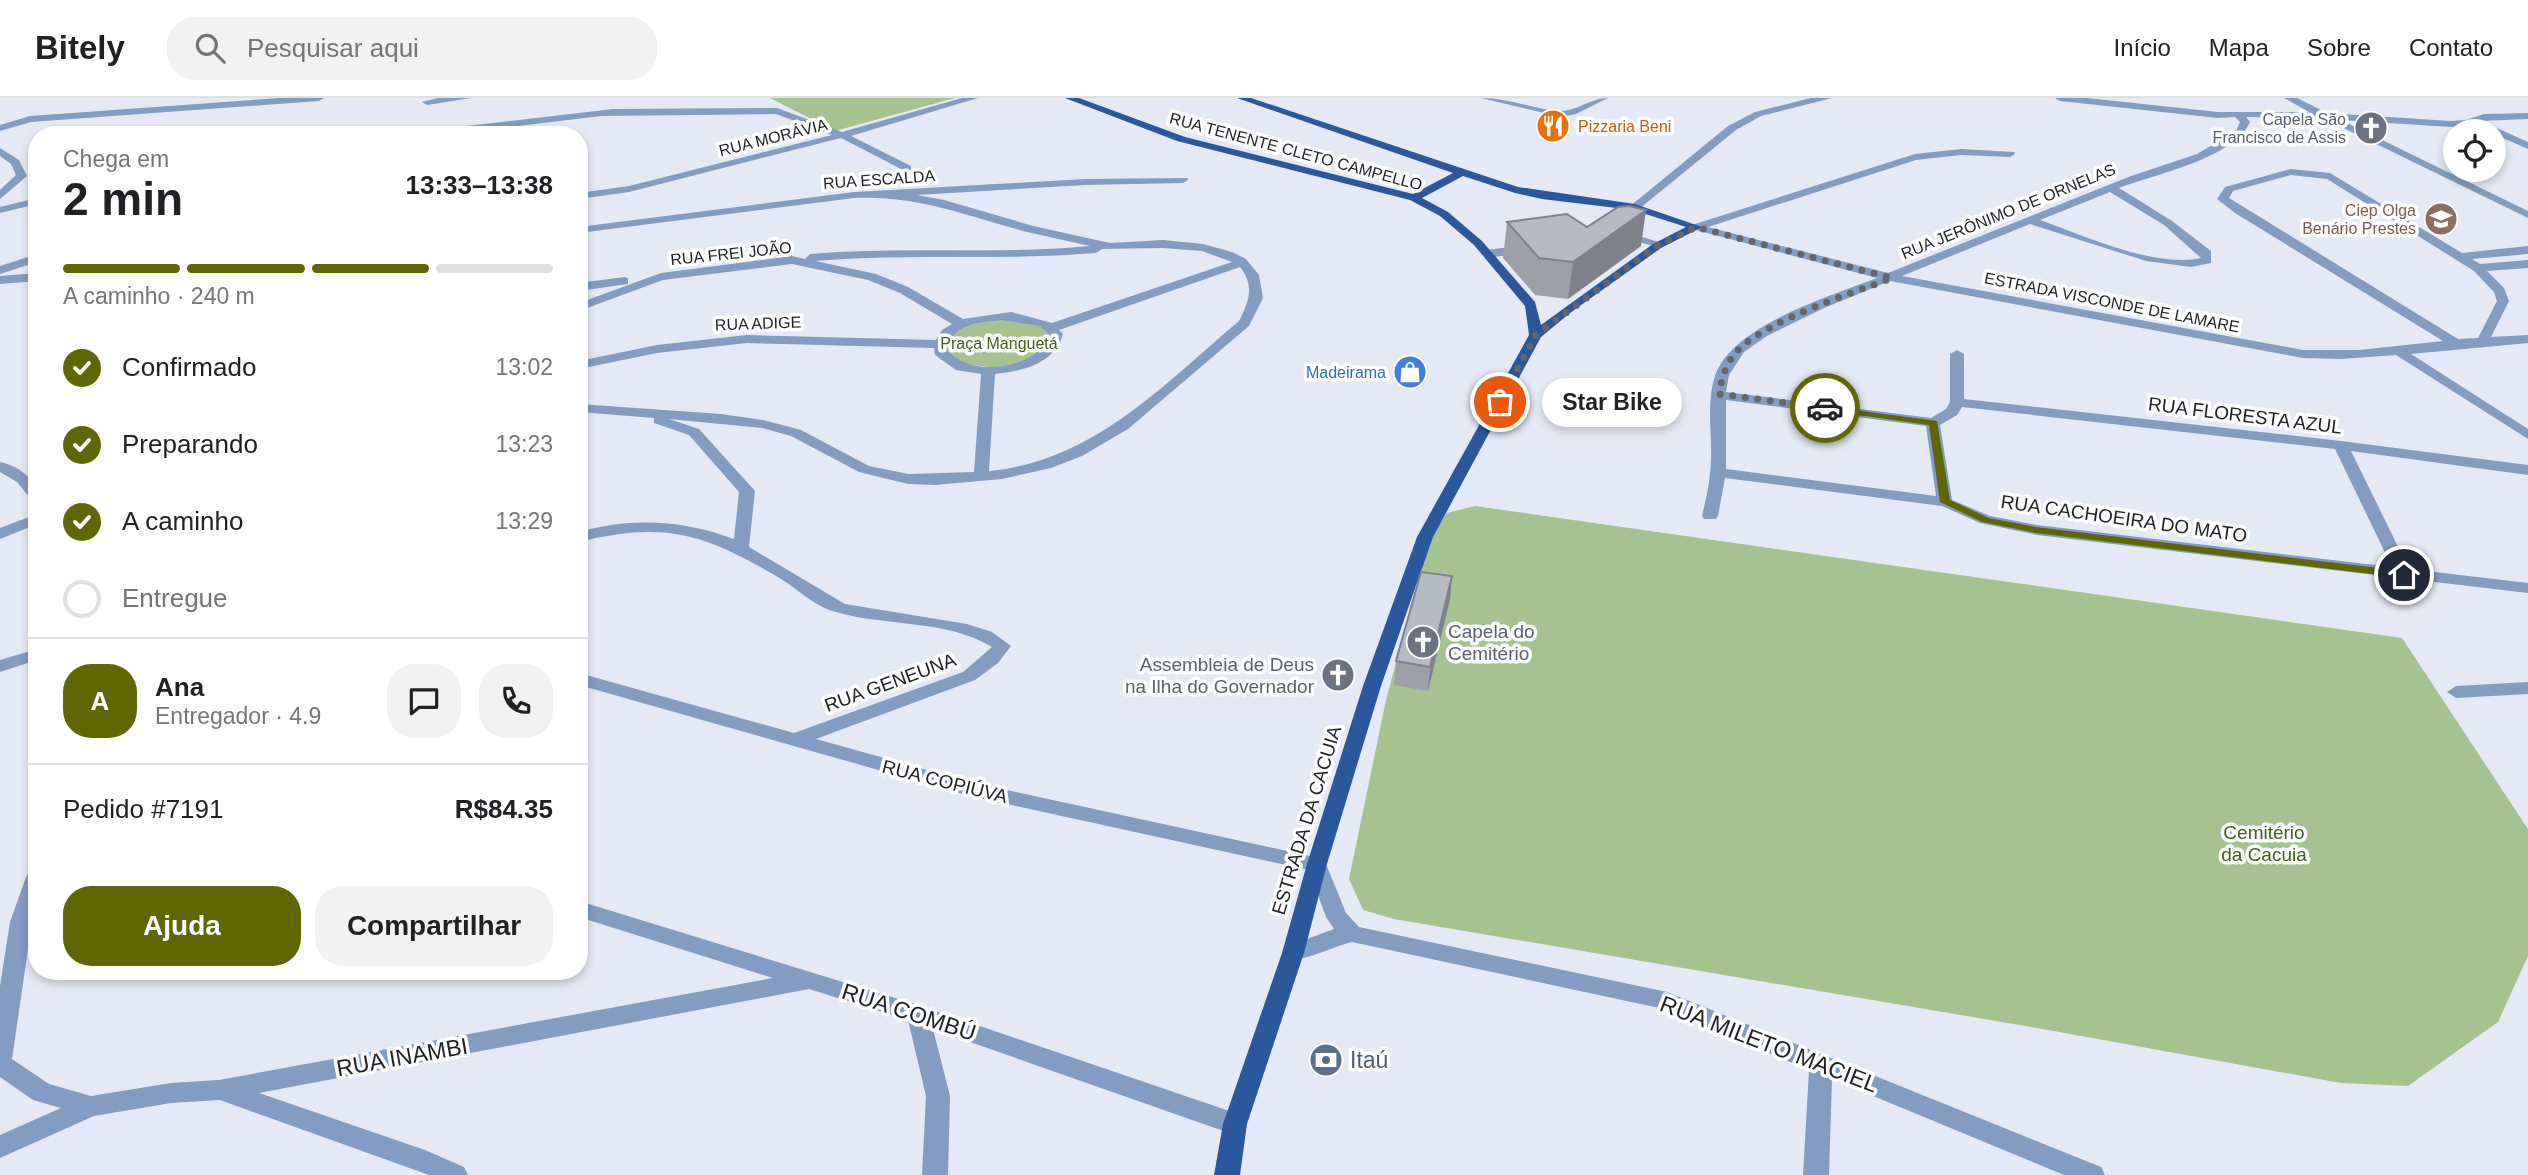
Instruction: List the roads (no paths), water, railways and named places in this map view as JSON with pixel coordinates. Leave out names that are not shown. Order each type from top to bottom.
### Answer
[{"type":"main road","name":"RUA TENENTE CLETO CAMPELLO","points":[[1070,98],[1181,139],[1414,198],[1444,215],[1487,254],[1531,305]]},
{"type":"main road","points":[[1242,98],[1542,196],[1636,207],[1696,227]]},
{"type":"main road","points":[[1414,198],[1463,172]]},
{"type":"main road","name":"ESTRADA DA CACUIA","points":[[1227,1175],[1235,1124],[1293,953],[1317,864],[1372,686],[1425,537],[1536,335],[1566,310],[1660,244],[1696,227]]},
{"type":"main road","points":[[1536,335],[1531,305],[1549,310],[1566,310]]},
{"type":"street","points":[[0,128],[30,119],[318,98]]},
{"type":"street","points":[[427,102],[466,98]]},
{"type":"street","name":"RUA MORÁVIA","points":[[588,195],[629,189],[842,135],[973,98]]},
{"type":"street","points":[[1486,98],[1535,110],[1568,113],[1603,98]]},
{"type":"street","points":[[1636,207],[1732,128],[1758,114],[1827,98]]},
{"type":"street","points":[[2060,98],[2144,104],[2240,117],[2293,100],[2528,215]]},
{"type":"street","points":[[2127,98],[2144,104]]},
{"type":"street","points":[[604,114],[667,101]]},
{"type":"street","points":[[495,126],[604,114],[777,111],[842,135],[906,168]]},
{"type":"street","points":[[1568,113],[1577,124]]},
{"type":"street","points":[[2254,114],[2325,115],[2443,123]]},
{"type":"street","points":[[2478,119],[2528,116]]},
{"type":"street","name":"RUA JERÔNIMO DE ORNELAS","points":[[1710,516],[1718,473],[1719,394],[1722,375],[1739,349],[1762,333],[1820,305],[2135,178],[2201,156],[2228,142],[2244,128],[2245,122],[2240,117]]},
{"type":"street","points":[[2506,136],[2528,146]]},
{"type":"street","points":[[0,151],[15,162],[21,172],[21,179],[0,196]]},
{"type":"street","points":[[1696,227],[1915,157],[1952,153],[2010,154]]},
{"type":"street","points":[[2455,344],[2239,211],[2223,198],[2224,194],[2229,189],[2279,174],[2303,171],[2330,176],[2479,268],[2500,290],[2503,301],[2482,342]]},
{"type":"street","name":"RUA ESCALDA","points":[[588,229],[783,203],[887,193],[1085,182],[1183,180]]},
{"type":"street","points":[[12,187],[28,190]]},
{"type":"street","points":[[2032,221],[2154,259],[2189,264],[2207,260],[2207,254],[2168,223],[2112,189]]},
{"type":"street","points":[[887,193],[940,202],[1039,232],[1110,247]]},
{"type":"street","points":[[0,210],[28,203]]},
{"type":"street","name":"ESTRADA VISCONDE DE LAMARE","points":[[1696,227],[1892,278],[2263,348],[2339,356],[2401,353],[2455,344],[2528,339]]},
{"type":"street","points":[[1604,238],[1628,236],[1660,244]]},
{"type":"street","points":[[588,409],[722,418],[781,428],[864,469],[908,479],[981,477],[1046,465],[1077,453],[1123,426],[1244,323],[1257,298],[1253,275],[1242,262],[1203,248],[1163,244],[1026,255],[873,252],[792,260]]},
{"type":"street","points":[[1487,254],[1542,246]]},
{"type":"street","points":[[2459,257],[2528,250]]},
{"type":"street","name":"RUA FREI JOÃO","points":[[588,304],[661,277],[792,260],[837,268],[883,282],[904,290],[962,324]]},
{"type":"street","points":[[0,270],[28,261]]},
{"type":"street","points":[[1051,327],[1242,262]]},
{"type":"street","points":[[2479,268],[2528,264]]},
{"type":"street","points":[[588,286],[661,277]]},
{"type":"street","points":[[0,280],[28,278]]},
{"type":"street","points":[[1011,316],[1027,318],[1051,327],[1057,335],[1057,343],[1041,359],[1007,369],[988,370],[957,365],[940,352],[939,344],[951,330],[977,319],[1011,316]]},
{"type":"street","name":"RUA ADIGE","points":[[588,363],[657,349],[747,339],[939,344]]},
{"type":"street","points":[[2401,353],[2528,435]]},
{"type":"street","points":[[1719,394],[1933,423],[1952,412],[1957,402],[1957,354]]},
{"type":"street","points":[[981,477],[988,370]]},
{"type":"street","name":"RUA FLORESTA AZUL","points":[[1957,402],[2341,445],[2528,470]]},
{"type":"street","points":[[588,535],[628,524],[669,527],[720,539],[741,550],[747,491],[694,432],[638,412]]},
{"type":"street","points":[[1933,423],[1945,502]]},
{"type":"street","points":[[2341,445],[2404,575]]},
{"type":"street","points":[[0,466],[28,485]]},
{"type":"street","name":"RUA CACHOEIRA DO MATO","points":[[1718,473],[1945,502],[1986,520],[2036,530],[2528,588]]},
{"type":"street","points":[[0,534],[28,524]]},
{"type":"street","name":"RUA GENEUNA","points":[[741,550],[837,607],[905,621],[966,628],[988,635],[1002,646],[992,659],[969,676],[792,741]]},
{"type":"street","points":[[0,666],[28,657]]},
{"type":"street","name":"RUA COPIÚVA","points":[[588,682],[970,789],[1317,864]]},
{"type":"street","points":[[2456,692],[2528,688]]},
{"type":"street","points":[[1317,864],[1337,917],[1352,934]]},
{"type":"street","points":[[0,1062],[21,922],[28,902]]},
{"type":"street","name":"RUA COMBÚ","points":[[588,912],[918,1014],[1235,1124]]},
{"type":"street","name":"RUA MILETO MACIEL","points":[[1293,953],[1329,938],[1352,934],[1667,1001],[2092,1175]]},
{"type":"street","name":"RUA INAMBI","points":[[0,1062],[42,1093],[91,1106],[171,1093],[219,1090],[811,980]]},
{"type":"street","points":[[918,1014],[938,1096],[934,1175]]},
{"type":"street","points":[[1816,1175],[1821,1063]]},
{"type":"street","points":[[219,1090],[401,1153],[455,1175]]},
{"type":"street","points":[[0,1147],[91,1106]]},
{"type":"place","name":"Pizzaria Beni","points":[[1553,126]]},
{"type":"place","name":"Capela São Francisco de Assis","points":[[2371,128]]},
{"type":"place","name":"Ciep Olga Benário Prestes","points":[[2441,219]]},
{"type":"place","name":"Madeirama","points":[[1410,372]]},
{"type":"place","name":"Star Bike","points":[[1500,402]]},
{"type":"place","name":"Capela do Cemitério","points":[[1423,642]]},
{"type":"place","name":"Assembleia de Deus na Ilha do Governador","points":[[1338,675]]},
{"type":"place","name":"Itaú","points":[[1326,1060]]},
{"type":"park label","name":"Praça Manguetá","points":[[999,343]]},
{"type":"park label","name":"Cemitério da Cacuia","points":[[2264,843]]}]
